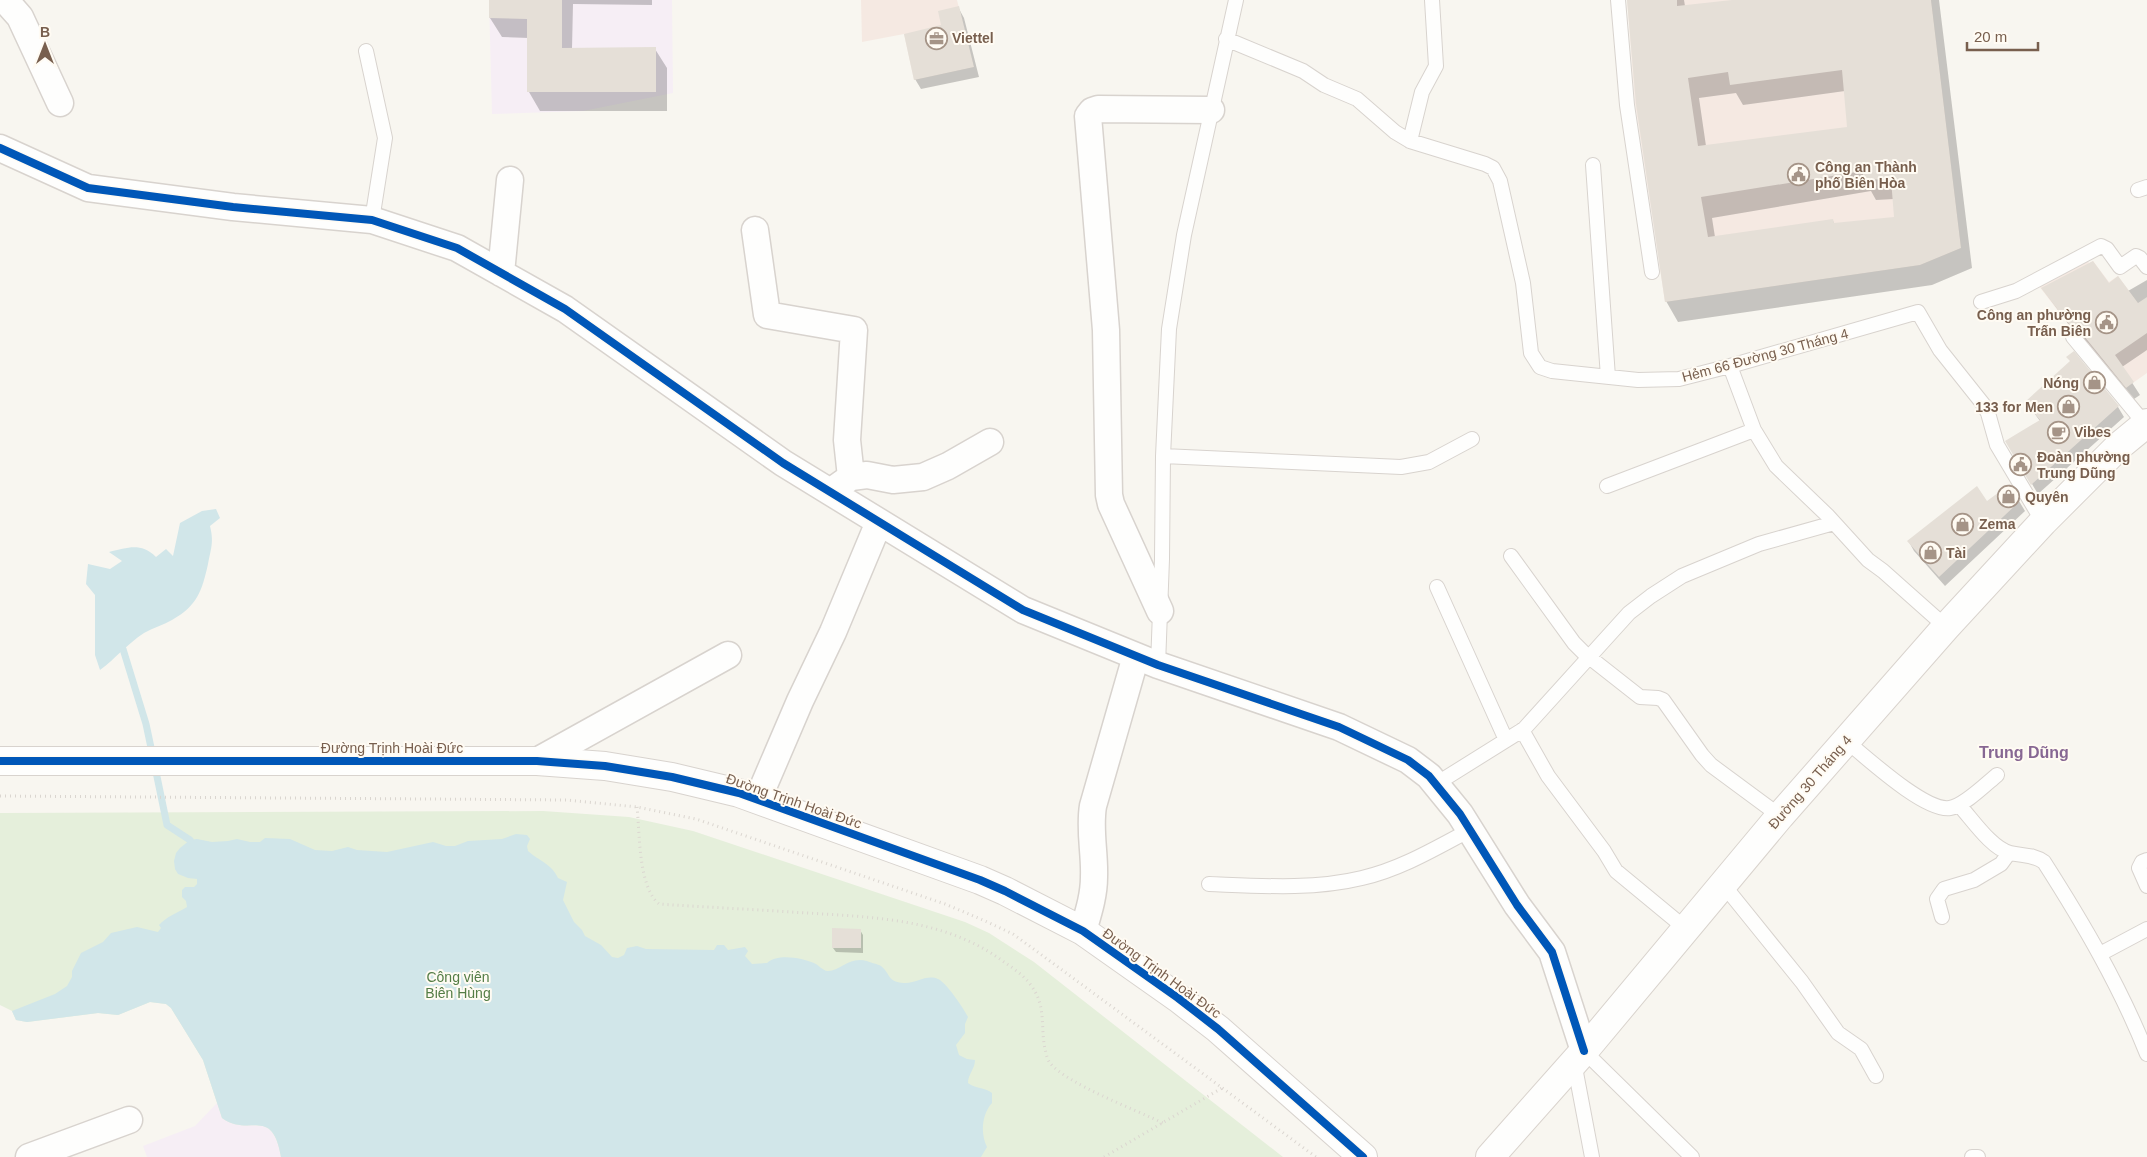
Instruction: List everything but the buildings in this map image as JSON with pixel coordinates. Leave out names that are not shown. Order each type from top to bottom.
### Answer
[{"type":"street","points":[[5,0],[20,17],[60,103]]},
{"type":"street","points":[[1160,611],[1111,504],[1109,495],[1106,330],[1088,116],[1092,111],[1098,109],[1211,110]]},
{"type":"street","points":[[0,148],[88,188],[232,208],[372,220],[457,248],[565,309],[783,463],[841,485],[879,522],[1024,610],[1147,660],[1339,727],[1408,760],[1436,784],[1470,830],[1517,905],[1552,952],[1579,1057]]},
{"type":"street","points":[[501,273],[510,180]]},
{"type":"street","points":[[755,230],[767,315],[854,330],[847,440],[841,485]]},
{"type":"street","name":"Đường 30 Tháng 4","points":[[1490,1157],[1579,1057],[1722,883],[1845,740],[2043,522],[2108,456],[2146,423]]},
{"type":"street","points":[[841,485],[867,476],[893,480],[923,477],[948,466],[990,442]]},
{"type":"street","points":[[758,799],[800,701],[833,632],[879,522]]},
{"type":"street","points":[[537,761],[728,655]]},
{"type":"street","points":[[1083,931],[1091,904],[1094,877],[1090,822],[1093,806],[1147,660]]},
{"type":"street","name":"Đường Trịnh Hoài Đức","points":[[0,761],[537,761],[605,766],[672,777],[758,799],[980,880],[1083,931],[1199,1013],[1363,1157]]},
{"type":"street","points":[[29,1157],[129,1120]]},
{"type":"lane","points":[[1147,660],[1160,611],[1163,456],[1169,329],[1184,235],[1236,0]]},
{"type":"lane","points":[[1410,140],[1422,92],[1436,66],[1432,0]]},
{"type":"lane","points":[[1618,0],[1627,105],[1652,272]]},
{"type":"lane","name":"Hẻm 66 Đường 30 Tháng 4","points":[[1226,39],[1303,71],[1324,85],[1357,99],[1395,132],[1410,140],[1493,168],[1497,174],[1520,266],[1532,353],[1536,364],[1540,368],[1608,377],[1679,379],[1918,312],[1940,350],[1983,404],[1988,413],[1996,445],[2043,522]]},
{"type":"lane","points":[[366,51],[385,138],[372,220]]},
{"type":"lane","points":[[1592,165],[1608,377]]},
{"type":"lane","points":[[1981,302],[2021,288],[2100,246],[2107,248],[2120,267],[2136,256],[2147,267]]},
{"type":"lane","points":[[2073,337],[2146,423]]},
{"type":"lane","points":[[1730,366],[1754,430],[1776,466],[1834,523],[1868,560],[1883,570],[1946,627]]},
{"type":"lane","points":[[1607,486],[1754,430]]},
{"type":"lane","points":[[1163,456],[1401,467],[1429,462],[1472,440]]},
{"type":"lane","points":[[1436,784],[1522,730],[1636,607],[1682,576],[1769,540],[1834,523]]},
{"type":"lane","points":[[1511,556],[1574,642],[1640,696],[1663,700],[1697,750],[1711,765],[1780,816]]},
{"type":"lane","points":[[1437,587],[1506,740]]},
{"type":"lane","points":[[1522,730],[1548,776],[1604,851],[1616,871],[1685,928]]},
{"type":"lane","points":[[1845,740],[1923,801],[1942,808],[1959,805],[1997,775]]},
{"type":"lane","points":[[1959,805],[1995,845],[2009,853],[2036,857],[2044,862],[2100,954],[2147,1054]]},
{"type":"lane","points":[[1210,884],[1291,886],[1357,879],[1397,867],[1470,830]]},
{"type":"lane","points":[[1942,917],[1937,899],[1944,889],[1974,880],[2001,864],[2009,853]]},
{"type":"lane","points":[[2147,860],[2142,862],[2139,868],[2147,886]]},
{"type":"lane","points":[[1722,883],[1802,982],[1838,1033],[1861,1049],[1876,1076]]},
{"type":"lane","points":[[2100,954],[2147,929]]},
{"type":"lane","points":[[1579,1057],[1592,1157]]},
{"type":"lane","points":[[1579,1057],[1692,1157]]},
{"type":"lane","points":[[1972,1157],[1978,1157]]},
{"type":"path","points":[[0,796],[567,800],[637,807],[696,819],[945,904],[1013,934],[1316,1157]]},
{"type":"path","points":[[637,807],[645,879],[648,892],[659,904],[897,921],[937,928],[958,935],[998,957],[1030,983],[1043,1012],[1044,1048],[1049,1062],[1056,1069],[1073,1081],[1163,1122]]},
{"type":"path","points":[[1104,1157],[1222,1088]]},
{"type":"shaded area","points":[[489,0],[672,0],[673,93],[583,111],[492,114]]},
{"type":"shaded area","name":"Viettel","points":[[861,0],[957,0],[974,67],[914,80],[904,34],[862,42]]},
{"type":"shaded area","name":"Công an Thành phố Biên Hòa","points":[[1627,0],[1931,0],[1961,248],[1920,265],[1665,302],[1635,103]]},
{"type":"shaded area","name":"Công an phường Trấn Biên","points":[[2085,257],[2089,263],[2093,261],[2109,282],[2118,276],[2147,315],[2147,373],[2120,392],[2039,286]]},
{"type":"shaded area","points":[[216,509],[220,518],[210,526],[212,541],[208,564],[201,590],[193,603],[172,620],[138,637],[100,670],[95,655],[95,595],[86,584],[88,564],[110,569],[122,561],[109,552],[134,547],[145,549],[156,557],[166,549],[173,556],[180,523],[202,511]]},
{"type":"shaded area","name":"Công viên Biên Hùng","points":[[516,834],[527,835],[530,839],[527,846],[528,851],[549,866],[558,878],[567,882],[563,900],[574,922],[585,936],[601,945],[612,957],[618,958],[624,955],[627,948],[637,946],[646,949],[714,950],[717,945],[724,945],[728,950],[745,947],[748,951],[745,956],[752,964],[767,963],[777,958],[790,957],[803,959],[814,963],[824,970],[832,971],[849,962],[860,960],[881,966],[895,981],[908,983],[934,978],[941,981],[946,985],[968,1017],[965,1024],[965,1033],[956,1045],[959,1055],[975,1060],[968,1083],[992,1093],[992,1103],[986,1113],[983,1124],[983,1136],[987,1147],[981,1157],[281,1157],[277,1141],[272,1132],[265,1127],[241,1125],[222,1118],[203,1060],[171,1008],[166,1004],[150,1002],[118,1015],[98,1013],[27,1022],[16,1020],[12,1011],[55,994],[67,986],[81,953],[103,942],[111,933],[137,927],[158,932],[161,928],[159,925],[162,922],[187,907],[186,901],[182,897],[182,890],[185,887],[194,887],[197,884],[197,879],[178,874],[174,861],[176,853],[190,840],[197,839],[212,842],[237,839],[260,842],[265,838],[290,839],[315,850],[332,851],[348,847],[357,850],[387,852],[433,842],[446,846],[455,846],[468,841],[502,839]]},
{"type":"shaded area","points":[[217,1103],[222,1118],[239,1124],[265,1126],[272,1131],[280,1148],[281,1157],[147,1157],[143,1146],[195,1126]]},
{"type":"green space","name":"Công viên Biên Hùng","points":[[543,811],[629,817],[693,831],[965,922],[989,933],[1034,962],[1283,1157],[281,1157],[277,1141],[272,1132],[265,1127],[241,1125],[222,1118],[203,1060],[171,1008],[166,1004],[150,1002],[118,1015],[98,1013],[27,1022],[16,1020],[12,1011],[0,1005],[0,813]]},
{"type":"waterway","points":[[123,649],[146,724],[153,757]]},
{"type":"waterway","points":[[155,767],[167,825],[190,840]]},
{"type":"cycle path","points":[[0,148],[88,188],[233,207],[372,220],[457,248],[565,309],[783,463],[1023,610],[1158,665],[1339,727],[1408,760],[1429,776],[1460,814],[1517,905],[1552,952],[1584,1051]]},
{"type":"cycle path","points":[[0,761],[537,761],[605,766],[672,777],[739,793],[980,880],[1083,931],[1178,998],[1218,1029],[1363,1157]]},
{"type":"place","name":"Viettel","points":[[936,38]]},
{"type":"place","name":"Công an Thành phố Biên Hòa","points":[[1799,175]]},
{"type":"place","name":"Công an phường Trấn Biên","points":[[2107,323]]},
{"type":"place","name":"Nóng","points":[[2095,383]]},
{"type":"place","name":"133 for Men","points":[[2069,407]]},
{"type":"place","name":"Vibes","points":[[2058,432]]},
{"type":"place","name":"Đoàn phường Trung Dũng","points":[[2021,465]]},
{"type":"place","name":"Quyên","points":[[2009,497]]},
{"type":"place","name":"Zema","points":[[1963,524]]},
{"type":"place","name":"Tài","points":[[1930,553]]},
{"type":"district","name":"Trung Dũng","points":[[2024,752]]}]
